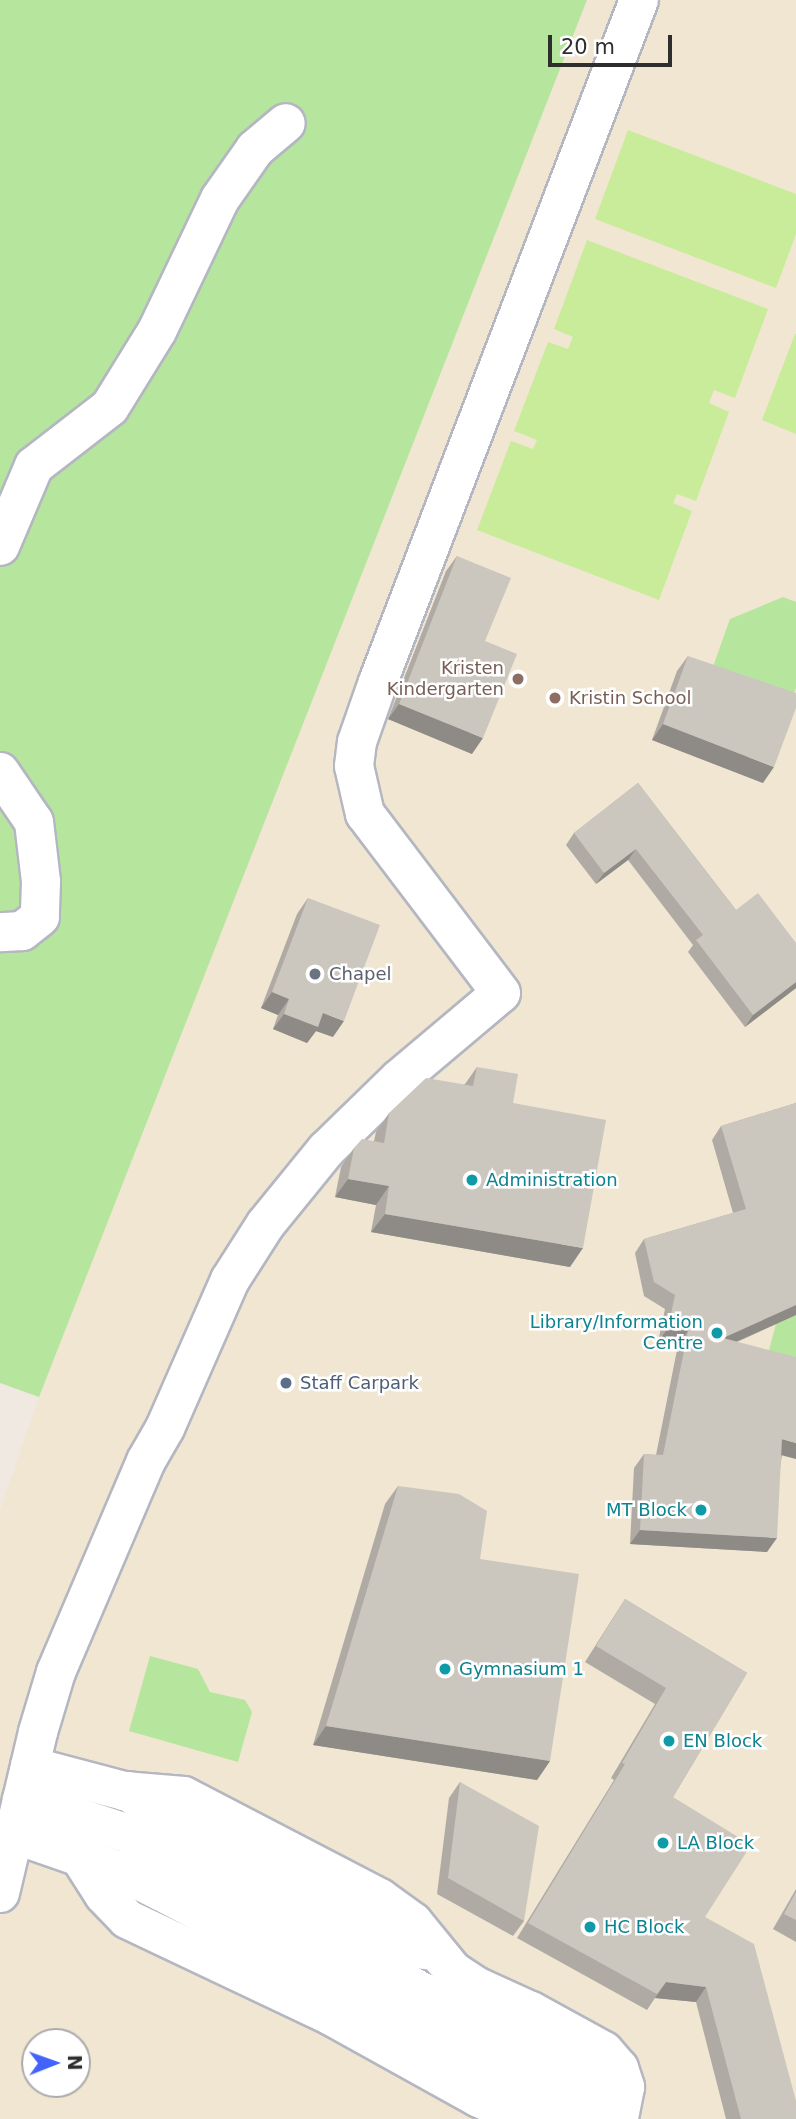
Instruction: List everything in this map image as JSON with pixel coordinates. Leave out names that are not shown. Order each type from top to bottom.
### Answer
[{"type":"lane","points":[[0,1893],[56,1672],[146,1461],[164,1428],[230,1280],[265,1225],[326,1150],[399,1079],[502,993],[365,814],[354,766],[357,742],[639,0]]},
{"type":"lane","points":[[0,546],[34,466],[110,407],[157,331],[220,200],[255,149],[286,122]]},
{"type":"lane","points":[[0,772],[34,822],[41,882],[40,917],[22,931],[0,932]]},
{"type":"lane","points":[[22,1800],[128,1791],[184,1796],[203,1803],[380,1898],[412,1922],[453,1971],[478,1987],[531,2011],[604,2051],[619,2068],[625,2087],[619,2119]]},
{"type":"lane","points":[[22,1800],[81,1859],[104,1895],[127,1919],[331,2016],[479,2098],[525,2119]]},
{"type":"lane","points":[[22,1800],[129,1834],[575,2074],[593,2093],[605,2119]]},
{"type":"lane","points":[[81,1859],[120,1871],[174,1898],[516,2079],[578,2119]]},
{"type":"shaded area","name":"Kristin School","points":[[587,0],[796,0],[796,2119],[0,2119],[0,1510],[39,1397]]},
{"type":"green space","points":[[0,0],[587,0],[39,1397],[0,1383]]},
{"type":"green space","points":[[628,130],[796,194],[796,234],[776,288],[595,219]]},
{"type":"green space","points":[[587,240],[768,309],[735,398],[714,390],[709,403],[729,412],[696,501],[677,494],[673,503],[692,511],[659,600],[477,530],[511,441],[533,449],[537,440],[514,431],[548,342],[568,349],[573,337],[554,329]]},
{"type":"green space","points":[[796,334],[796,434],[762,420]]},
{"type":"green space","points":[[783,597],[796,602],[796,688],[790,705],[710,675],[730,619]]},
{"type":"green space","points":[[796,1315],[796,1373],[765,1365],[776,1324]]},
{"type":"green space","points":[[150,1656],[198,1669],[210,1692],[245,1700],[252,1712],[238,1762],[129,1731]]},
{"type":"building","points":[[457,556],[511,578],[485,641],[517,654],[483,738],[399,704]]},
{"type":"building","points":[[688,656],[796,693],[796,708],[774,767],[663,724]]},
{"type":"building","points":[[638,783],[736,910],[758,893],[796,943],[796,982],[753,1015],[696,940],[703,935],[636,849],[604,873],[574,833]]},
{"type":"building","name":"Chapel","points":[[308,898],[380,925],[344,1021],[323,1013],[318,1027],[284,1014],[289,999],[272,992]]},
{"type":"building","name":"Administration","points":[[477,1067],[518,1074],[513,1103],[606,1120],[583,1248],[385,1214],[389,1186],[348,1179],[354,1148],[362,1139],[384,1143],[389,1113],[426,1078],[473,1086]]},
{"type":"building","points":[[796,1103],[796,1305],[723,1338],[796,1357],[796,1443],[782,1439],[777,1538],[640,1530],[644,1454],[663,1455],[688,1331],[668,1328],[675,1295],[654,1282],[644,1239],[746,1209],[721,1126]]},
{"type":"building","name":"Gymnasium 1","points":[[398,1486],[459,1494],[487,1511],[480,1559],[579,1574],[550,1761],[326,1726]]},
{"type":"building","points":[[625,1599],[747,1673],[673,1797],[751,1845],[705,1917],[754,1944],[796,2101],[796,2119],[741,2119],[706,1987],[666,1982],[657,1994],[528,1923],[625,1764],[622,1763],[666,1688],[596,1646]]},
{"type":"building","points":[[460,1782],[539,1826],[524,1921],[448,1878]]},
{"type":"building","points":[[796,1892],[796,1920],[784,1914]]},
{"type":"place","name":"Kristen Kindergarten","points":[[518,679]]},
{"type":"place","name":"Kristin School","points":[[555,698]]},
{"type":"place","name":"Chapel","points":[[315,974]]},
{"type":"place","name":"Administration","points":[[472,1180]]},
{"type":"place","name":"Library/Information Centre","points":[[717,1333]]},
{"type":"place","name":"Staff Carpark","points":[[286,1383]]},
{"type":"place","name":"MT Block","points":[[701,1510]]},
{"type":"place","name":"Gymnasium 1","points":[[445,1669]]},
{"type":"place","name":"EN Block","points":[[669,1741]]},
{"type":"place","name":"LA Block","points":[[663,1843]]},
{"type":"place","name":"HC Block","points":[[590,1927]]}]
